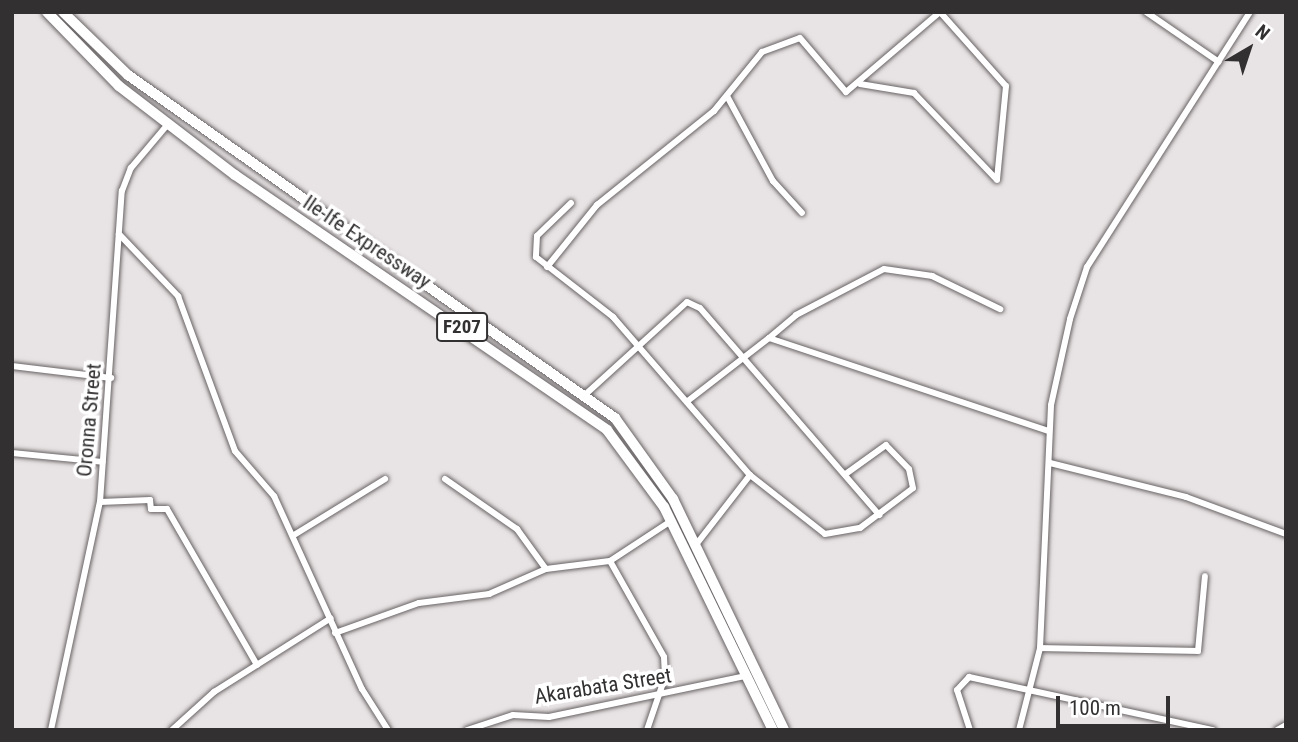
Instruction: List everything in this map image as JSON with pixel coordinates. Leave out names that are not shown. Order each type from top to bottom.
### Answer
[{"type":"main road","name":"Ile-Ife Expressway","points":[[47,12],[119,86],[169,124],[349,254],[573,401],[628,453],[671,521],[773,730]]},
{"type":"main road","name":"Ile-Ife Expressway","points":[[63,12],[128,75],[587,393],[638,443],[695,546],[784,730]]},
{"type":"street","points":[[547,267],[603,198],[727,96],[762,52],[800,38],[823,59],[838,90],[860,84],[914,93],[997,180],[1006,86],[940,12],[860,84]]},
{"type":"street","points":[[1146,12],[1219,62]]},
{"type":"street","points":[[1019,730],[1040,648],[1050,463],[1049,431],[1054,378],[1087,267],[1250,12]]},
{"type":"street","points":[[727,96],[774,181],[802,213]]},
{"type":"street","name":"Oronna Street","points":[[51,730],[100,502],[111,378],[119,234],[131,168],[169,124]]},
{"type":"street","points":[[571,203],[534,242],[531,251],[639,344],[750,475],[825,534],[860,528],[913,488],[909,469],[886,445],[847,473]]},
{"type":"street","points":[[119,234],[178,296],[235,451],[274,496],[295,535],[335,633],[388,730]]},
{"type":"street","points":[[689,400],[796,315],[884,268],[932,276],[1000,309]]},
{"type":"street","points":[[587,393],[687,302],[700,308],[778,406],[847,473],[879,515]]},
{"type":"street","points":[[769,338],[1049,431]]},
{"type":"street","points":[[12,366],[111,378]]},
{"type":"street","points":[[12,453],[103,462]]},
{"type":"street","points":[[1050,463],[1186,497],[1286,534]]},
{"type":"street","points":[[695,546],[750,475]]},
{"type":"street","points":[[295,535],[385,479]]},
{"type":"street","points":[[445,479],[517,528],[546,569]]},
{"type":"street","points":[[100,502],[150,500],[151,509],[167,509],[257,665]]},
{"type":"street","points":[[335,633],[419,603],[489,594],[546,569],[610,561],[671,521]]},
{"type":"street","points":[[610,561],[664,657],[657,698],[647,730]]},
{"type":"street","points":[[1040,648],[1198,651],[1205,576]]},
{"type":"street","points":[[172,730],[257,665],[331,618]]},
{"type":"street","name":"Akarabata Street","points":[[467,730],[513,715],[549,717],[657,698],[745,676]]},
{"type":"street","points":[[970,730],[958,701],[961,681],[969,677],[1213,730]]},
{"type":"street","points":[[1277,730],[1286,725]]}]
